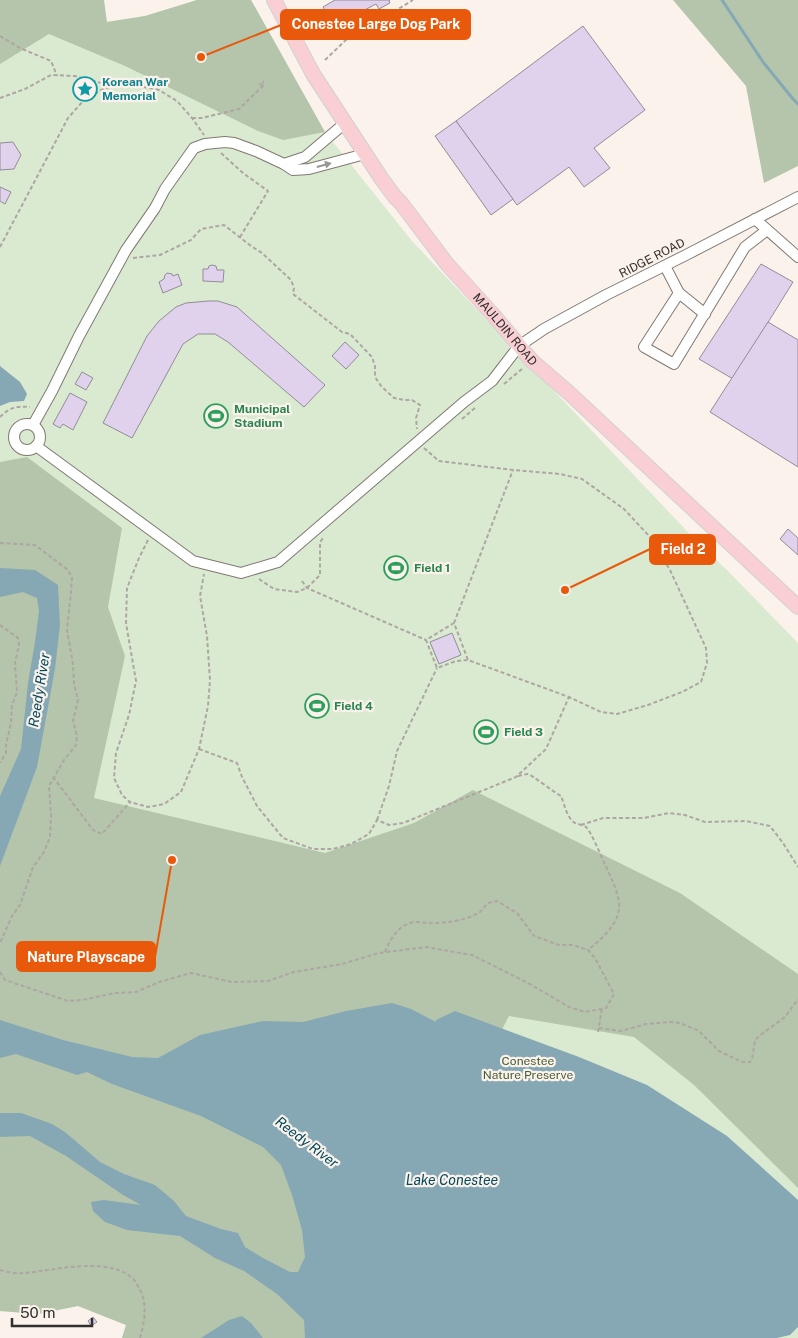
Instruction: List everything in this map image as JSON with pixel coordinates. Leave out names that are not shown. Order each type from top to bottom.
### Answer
[{"type":"main road","name":"MAULDIN ROAD","points":[[274,0],[313,74],[365,154],[395,198],[401,203],[447,264],[532,361],[568,392],[798,607]]},
{"type":"street","points":[[284,164],[305,157],[345,123]]},
{"type":"street","points":[[33,425],[123,256],[165,189],[194,148],[205,144],[225,142],[284,164],[293,170],[308,169],[365,154]]},
{"type":"street","name":"RIDGE ROAD","points":[[36,446],[193,561],[241,573],[278,562],[464,402],[492,381],[519,346],[544,329],[606,295],[798,197]]},
{"type":"street","points":[[755,219],[798,257]]},
{"type":"street","points":[[679,293],[644,347],[674,364],[745,247],[767,230]]},
{"type":"street","points":[[665,266],[679,293],[705,314]]},
{"type":"street","points":[[33,425],[38,429],[40,435],[36,446],[30,450],[22,450],[16,445],[13,439],[14,432],[19,426],[33,425]]},
{"type":"path","points":[[325,60],[349,37],[413,0]]},
{"type":"path","points":[[0,36],[20,48],[51,61],[57,76]]},
{"type":"path","points":[[0,98],[25,89],[51,75],[75,76],[113,86],[139,86],[159,90],[177,101],[192,118],[210,144],[243,173],[268,191],[240,238]]},
{"type":"path","points":[[263,81],[264,85]]},
{"type":"path","points":[[259,84],[264,85]]},
{"type":"path","points":[[192,118],[202,118],[238,109],[264,85]]},
{"type":"path","points":[[0,247],[68,118],[84,100],[103,89],[113,86]]},
{"type":"path","points":[[503,385],[532,361]]},
{"type":"path","points":[[460,421],[481,403]]},
{"type":"path","points":[[426,640],[454,623],[512,470]]},
{"type":"path","points":[[153,532],[139,558],[127,588],[126,623],[136,681],[129,715],[116,753],[114,778],[122,795],[130,802],[148,807],[164,804],[181,792],[199,749],[208,706],[210,680],[207,636],[200,596],[204,573]]},
{"type":"path","points":[[255,576],[274,589],[298,592],[307,588],[320,575],[320,542],[326,532]]},
{"type":"path","points":[[0,543],[35,544],[68,570],[72,578],[67,630],[78,700],[73,721],[77,736],[76,745],[64,760],[49,786],[50,837],[44,852],[33,866],[20,905],[12,916],[0,943]]},
{"type":"path","points":[[302,581],[307,588],[426,640],[438,668]]},
{"type":"path","points":[[199,749],[237,763],[242,778],[257,806],[283,838],[313,849],[333,849],[351,844],[369,834],[377,820],[389,786],[397,751],[438,668],[468,660],[454,623]]},
{"type":"path","points":[[0,625],[18,638],[19,644],[16,663],[17,692],[12,704],[6,753],[0,762]]},
{"type":"path","points":[[516,777],[546,749],[569,697]]},
{"type":"path","points":[[377,820],[389,826],[403,823],[516,777],[526,774],[532,776],[561,796],[568,816],[574,822],[586,828],[617,890],[620,907],[617,919],[605,936],[588,950]]},
{"type":"path","points":[[54,777],[93,830],[102,834],[130,802]]},
{"type":"path","points":[[580,825],[603,818],[644,818],[669,813],[685,815],[705,822],[746,820],[770,826],[798,867]]},
{"type":"path","points":[[0,972],[5,980],[68,1001],[115,993],[136,992],[159,982],[191,972],[232,982],[268,981],[294,972],[342,964],[385,952],[426,947],[472,955],[528,983],[568,1007],[585,1012],[606,1008],[614,994],[595,958],[588,950],[573,945],[559,945],[534,936],[517,913],[497,901],[488,903],[481,911],[461,919],[431,923],[410,923],[398,931],[390,940],[385,952]]},
{"type":"path","points":[[599,1028],[620,1031],[646,1024],[680,1023],[699,1031],[720,1051],[742,1062],[750,1062],[755,1041],[785,1017],[798,999]]},
{"type":"path","points":[[598,1032],[602,1008]]},
{"type":"path","points":[[0,1270],[21,1274],[82,1266],[114,1268],[132,1277],[142,1293],[145,1306],[144,1326],[140,1338]]},
{"type":"green space","points":[[0,0],[106,22],[145,16],[197,0],[251,0],[325,132],[412,241],[703,548],[798,643],[798,1338],[122,1338],[126,1325],[78,1306],[38,1314],[0,1311]]},
{"type":"green space","points":[[0,0],[104,0],[107,22],[145,16],[197,0],[251,0],[325,132],[283,140],[258,131],[125,66],[49,34],[0,64]]},
{"type":"green space","points":[[673,0],[798,0],[798,166],[764,183],[746,86]]},
{"type":"green space","name":"Conestee Nature Preserve","points":[[27,457],[122,528],[108,607],[125,656],[94,798],[325,853],[414,823],[473,790],[680,893],[798,974],[798,1188],[694,1085],[634,1037],[509,1016],[463,1104],[477,1338],[122,1338],[126,1325],[78,1306],[38,1314],[0,1311],[0,462]]},
{"type":"water","points":[[0,366],[20,382],[27,394],[24,401],[10,402],[0,406]]},
{"type":"water","name":"Reedy River","points":[[0,568],[35,570],[58,585],[60,625],[55,669],[37,767],[0,866],[0,796],[21,749],[28,683],[39,611],[37,598],[23,592],[0,597]]},
{"type":"water","name":"Lake Conestee","points":[[392,1003],[411,1009],[436,1022],[436,1020],[455,1011],[579,1057],[647,1085],[727,1136],[798,1200],[798,1327],[790,1335],[777,1338],[305,1338],[304,1320],[277,1294],[244,1271],[215,1258],[180,1236],[127,1230],[105,1222],[93,1211],[91,1202],[104,1200],[141,1205],[66,1156],[30,1136],[0,1137],[0,1113],[21,1113],[52,1124],[65,1132],[100,1162],[124,1174],[155,1185],[174,1201],[186,1216],[238,1233],[245,1247],[290,1272],[298,1272],[305,1257],[302,1230],[281,1165],[263,1147],[201,1116],[112,1084],[87,1072],[77,1075],[16,1054],[0,1058],[0,1020],[63,1040],[132,1057],[158,1058],[200,1035],[263,1021],[303,1022],[346,1011]]},
{"type":"water","points":[[242,1316],[251,1323],[263,1338],[201,1338],[229,1320]]},
{"type":"building","points":[[335,0],[390,0],[390,3],[379,9],[376,4],[361,12],[354,18],[356,21],[351,24],[349,21],[332,28],[323,11],[325,10],[323,7]]},
{"type":"building","points":[[583,26],[645,110],[594,148],[610,168],[584,187],[569,167],[517,205],[456,121]]},
{"type":"building","points":[[456,121],[513,199],[491,215],[435,136]]},
{"type":"building","points":[[13,142],[21,155],[14,169],[0,170],[0,143]]},
{"type":"building","points":[[0,187],[11,192],[5,204],[0,201]]},
{"type":"building","points":[[761,264],[793,282],[733,379],[699,359]]},
{"type":"building","points":[[212,265],[216,266],[217,270],[224,270],[223,282],[203,281],[203,269],[208,269]]},
{"type":"building","points":[[167,273],[173,276],[178,274],[182,285],[163,293],[159,282],[164,279]]},
{"type":"building","points":[[218,301],[237,307],[325,385],[304,407],[228,342],[215,334],[198,334],[183,344],[132,438],[103,423],[147,336],[159,321],[176,307],[186,303]]},
{"type":"building","points":[[768,322],[798,340],[798,467],[710,412]]},
{"type":"building","points":[[345,342],[359,355],[346,369],[332,356]]},
{"type":"building","points":[[82,372],[93,378],[86,390],[75,384]]},
{"type":"building","points":[[70,393],[87,402],[73,430],[63,424],[60,428],[53,424]]},
{"type":"building","points":[[788,529],[798,538],[798,555],[780,539]]},
{"type":"building","points":[[452,633],[461,655],[439,664],[430,642]]},
{"type":"building","points":[[93,1317],[97,1322],[91,1326],[88,1321]]},
{"type":"waterway","points":[[722,0],[763,62],[798,104]]},
{"type":"place","name":"Conestee Large Dog Park","points":[[201,57]]},
{"type":"place","name":"Korean War Memorial","points":[[85,89]]},
{"type":"place","name":"Municipal Stadium","points":[[216,416]]},
{"type":"place","name":"Field 1","points":[[396,568]]},
{"type":"place","name":"Field 2","points":[[565,590]]},
{"type":"place","name":"Field 4","points":[[317,706]]},
{"type":"place","name":"Field 3","points":[[486,732]]},
{"type":"place","name":"Nature Playscape","points":[[172,860]]}]
